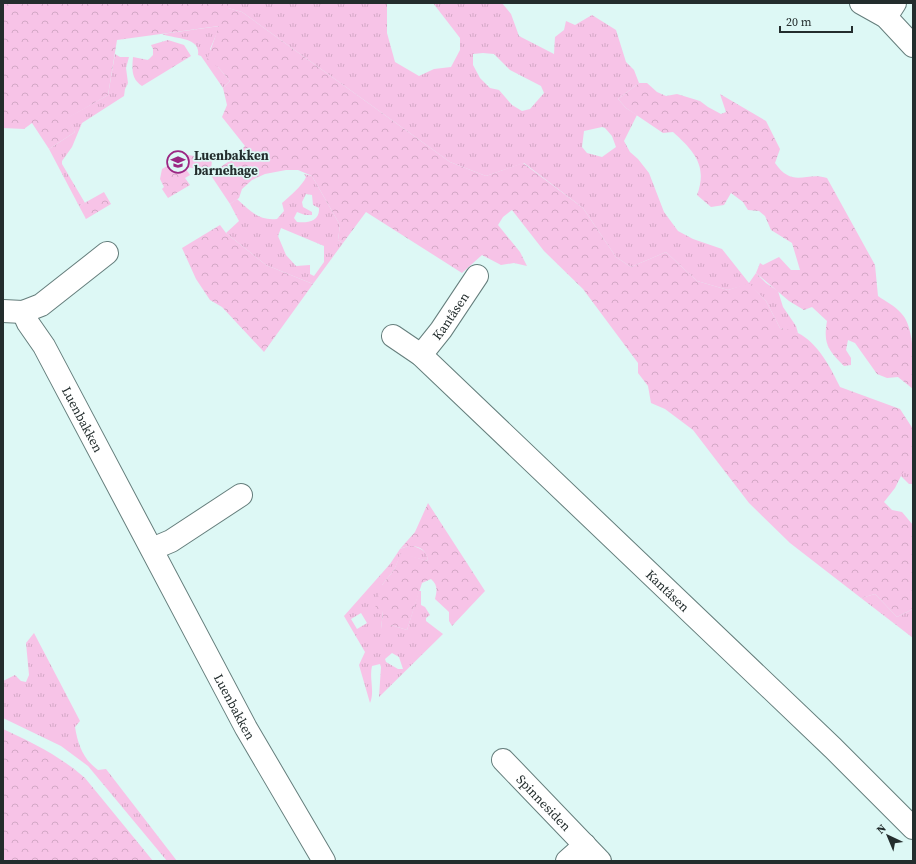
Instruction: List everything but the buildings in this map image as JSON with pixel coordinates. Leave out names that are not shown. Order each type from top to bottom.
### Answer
[{"type":"street","points":[[861,3],[891,10],[913,46]]},
{"type":"street","name":"Luenbakken","points":[[13,312],[41,305],[107,253]]},
{"type":"street","name":"Kantåsen","points":[[421,355],[441,330],[477,276]]},
{"type":"street","name":"Luenbakken","points":[[13,312],[28,323],[44,346],[246,728],[324,861]]},
{"type":"street","name":"Kantåsen","points":[[393,336],[421,355],[833,748],[913,828]]},
{"type":"street","points":[[152,549],[171,541],[240,495]]},
{"type":"street","name":"Spinnesiden","points":[[503,760],[600,861]]},
{"type":"street","points":[[567,861],[585,845]]},
{"type":"green space","points":[[3,3],[228,3],[228,8],[242,12],[450,162],[486,176],[523,163],[583,208],[616,257],[631,267],[666,252],[697,281],[728,290],[749,283],[766,301],[780,328],[792,330],[798,333],[805,337],[818,349],[840,387],[900,409],[913,429],[913,452],[895,488],[884,502],[892,510],[902,512],[913,525],[913,609],[897,617],[875,594],[861,598],[790,543],[749,503],[693,430],[665,409],[651,403],[648,386],[638,373],[638,363],[583,289],[544,251],[512,210],[503,217],[498,225],[520,252],[527,266],[514,263],[501,265],[482,255],[462,273],[366,212],[343,243],[338,240],[340,225],[312,176],[298,170],[286,170],[265,174],[252,180],[242,189],[239,198],[230,204],[210,174],[234,158],[245,146],[222,117],[227,105],[223,88],[230,81],[218,67],[207,60],[219,26],[117,40],[108,95],[68,118],[75,132],[49,149],[32,123],[24,129],[3,128]]},
{"type":"green space","points":[[228,3],[387,3],[387,33],[395,62],[419,76],[434,69],[451,67],[460,50],[460,38],[433,3],[502,3],[511,14],[519,36],[554,54],[555,37],[564,30],[566,21],[575,25],[592,15],[616,30],[626,62],[634,70],[639,83],[618,99],[626,108],[637,115],[624,141],[630,152],[638,159],[649,173],[664,212],[678,231],[693,239],[722,249],[749,283],[756,273],[766,283],[778,291],[783,307],[796,326],[798,333],[780,328],[766,301],[749,284],[728,290],[697,281],[666,252],[631,267],[616,257],[583,208],[524,163],[486,176],[450,162],[242,12],[228,8]],"holes":[[[473,54],[494,54],[510,70],[541,86],[544,93],[530,109],[522,111],[512,105],[499,90],[490,88],[480,78],[473,65]],[[602,127],[605,128],[612,136],[616,147],[602,157],[587,153],[582,147],[584,131]]]},
{"type":"green space","points":[[220,26],[210,49],[218,67],[230,81],[223,88],[201,56],[198,55],[198,49],[195,44],[185,39],[162,34]]},
{"type":"green space","points":[[168,40],[184,45],[191,56],[142,86],[134,77],[133,57],[148,60],[153,55],[151,45]]},
{"type":"green space","points":[[115,54],[120,57],[129,57],[126,68],[128,83],[124,96],[82,123],[72,147],[62,161],[62,164],[85,203],[79,206],[49,149],[75,132],[67,118],[108,95]]},
{"type":"green space","points":[[639,83],[647,83],[657,92],[666,96],[677,94],[700,101],[721,114],[726,112],[720,94],[766,121],[780,149],[775,163],[782,171],[788,175],[800,178],[819,176],[827,178],[875,265],[878,296],[896,308],[906,320],[913,349],[913,389],[898,377],[887,378],[877,374],[855,343],[848,340],[846,350],[851,358],[851,365],[844,366],[831,351],[826,341],[827,321],[812,307],[804,310],[789,301],[756,273],[760,263],[763,265],[779,257],[791,270],[800,270],[792,243],[771,230],[765,216],[759,211],[748,210],[743,202],[731,193],[724,205],[711,207],[697,195],[701,176],[700,167],[693,153],[673,132],[663,133],[626,108],[618,99]]},
{"type":"green space","points":[[188,155],[212,159],[211,171],[186,167]]},
{"type":"green space","points":[[179,159],[190,175],[185,178],[190,185],[168,198],[162,189],[164,187],[160,179],[162,169]]},
{"type":"green space","points":[[304,174],[312,176],[340,225],[338,240],[343,243],[313,284],[266,265],[226,233],[239,221],[230,204],[237,199],[260,217],[277,219],[284,211],[282,203],[299,187],[306,177]],"holes":[[[306,194],[312,195],[313,205],[319,208],[319,213],[312,221],[297,222],[294,218],[297,212],[305,215],[312,215],[312,212],[303,207],[302,202]],[[281,228],[324,246],[324,262],[314,276],[310,274],[310,265],[296,266],[286,255],[278,236]]]},
{"type":"green space","points":[[104,192],[111,204],[86,219],[79,206]]},
{"type":"green space","points":[[220,225],[226,233],[266,265],[313,284],[264,352],[222,307],[210,300],[196,279],[182,248]]},
{"type":"green space","points":[[913,452],[913,484],[909,484],[900,475]]},
{"type":"green space","points":[[428,503],[485,591],[452,626],[449,621],[449,612],[435,599],[436,588],[431,579],[422,583],[407,630],[391,625],[389,632],[381,629],[383,611],[375,608],[382,585],[394,570],[401,553],[428,561],[427,556],[418,547],[409,546],[400,549],[415,532]]},
{"type":"green space","points":[[411,545],[423,550],[428,561],[401,554],[394,570],[382,585],[383,611],[381,629],[391,625],[407,630],[419,591],[421,591],[421,605],[425,607],[430,615],[426,618],[426,621],[443,634],[379,697],[381,667],[380,664],[372,666],[372,694],[370,703],[359,665],[365,652],[344,616],[390,564],[400,549]],"holes":[[[361,613],[367,623],[357,629],[351,619]],[[392,653],[399,657],[403,669],[398,669],[386,662],[385,659]]]},
{"type":"green space","points":[[875,594],[897,617],[913,609],[913,638],[861,598]]},
{"type":"green space","points":[[34,633],[80,721],[75,727],[80,746],[88,761],[98,770],[106,769],[177,861],[167,861],[88,766],[61,746],[3,718],[3,681],[15,675],[21,681],[26,682],[29,675],[26,643]]},
{"type":"green space","points":[[3,729],[36,745],[76,770],[85,778],[153,861],[3,861]]},
{"type":"place","name":"Luenbakken barnehage","points":[[178,162]]}]
